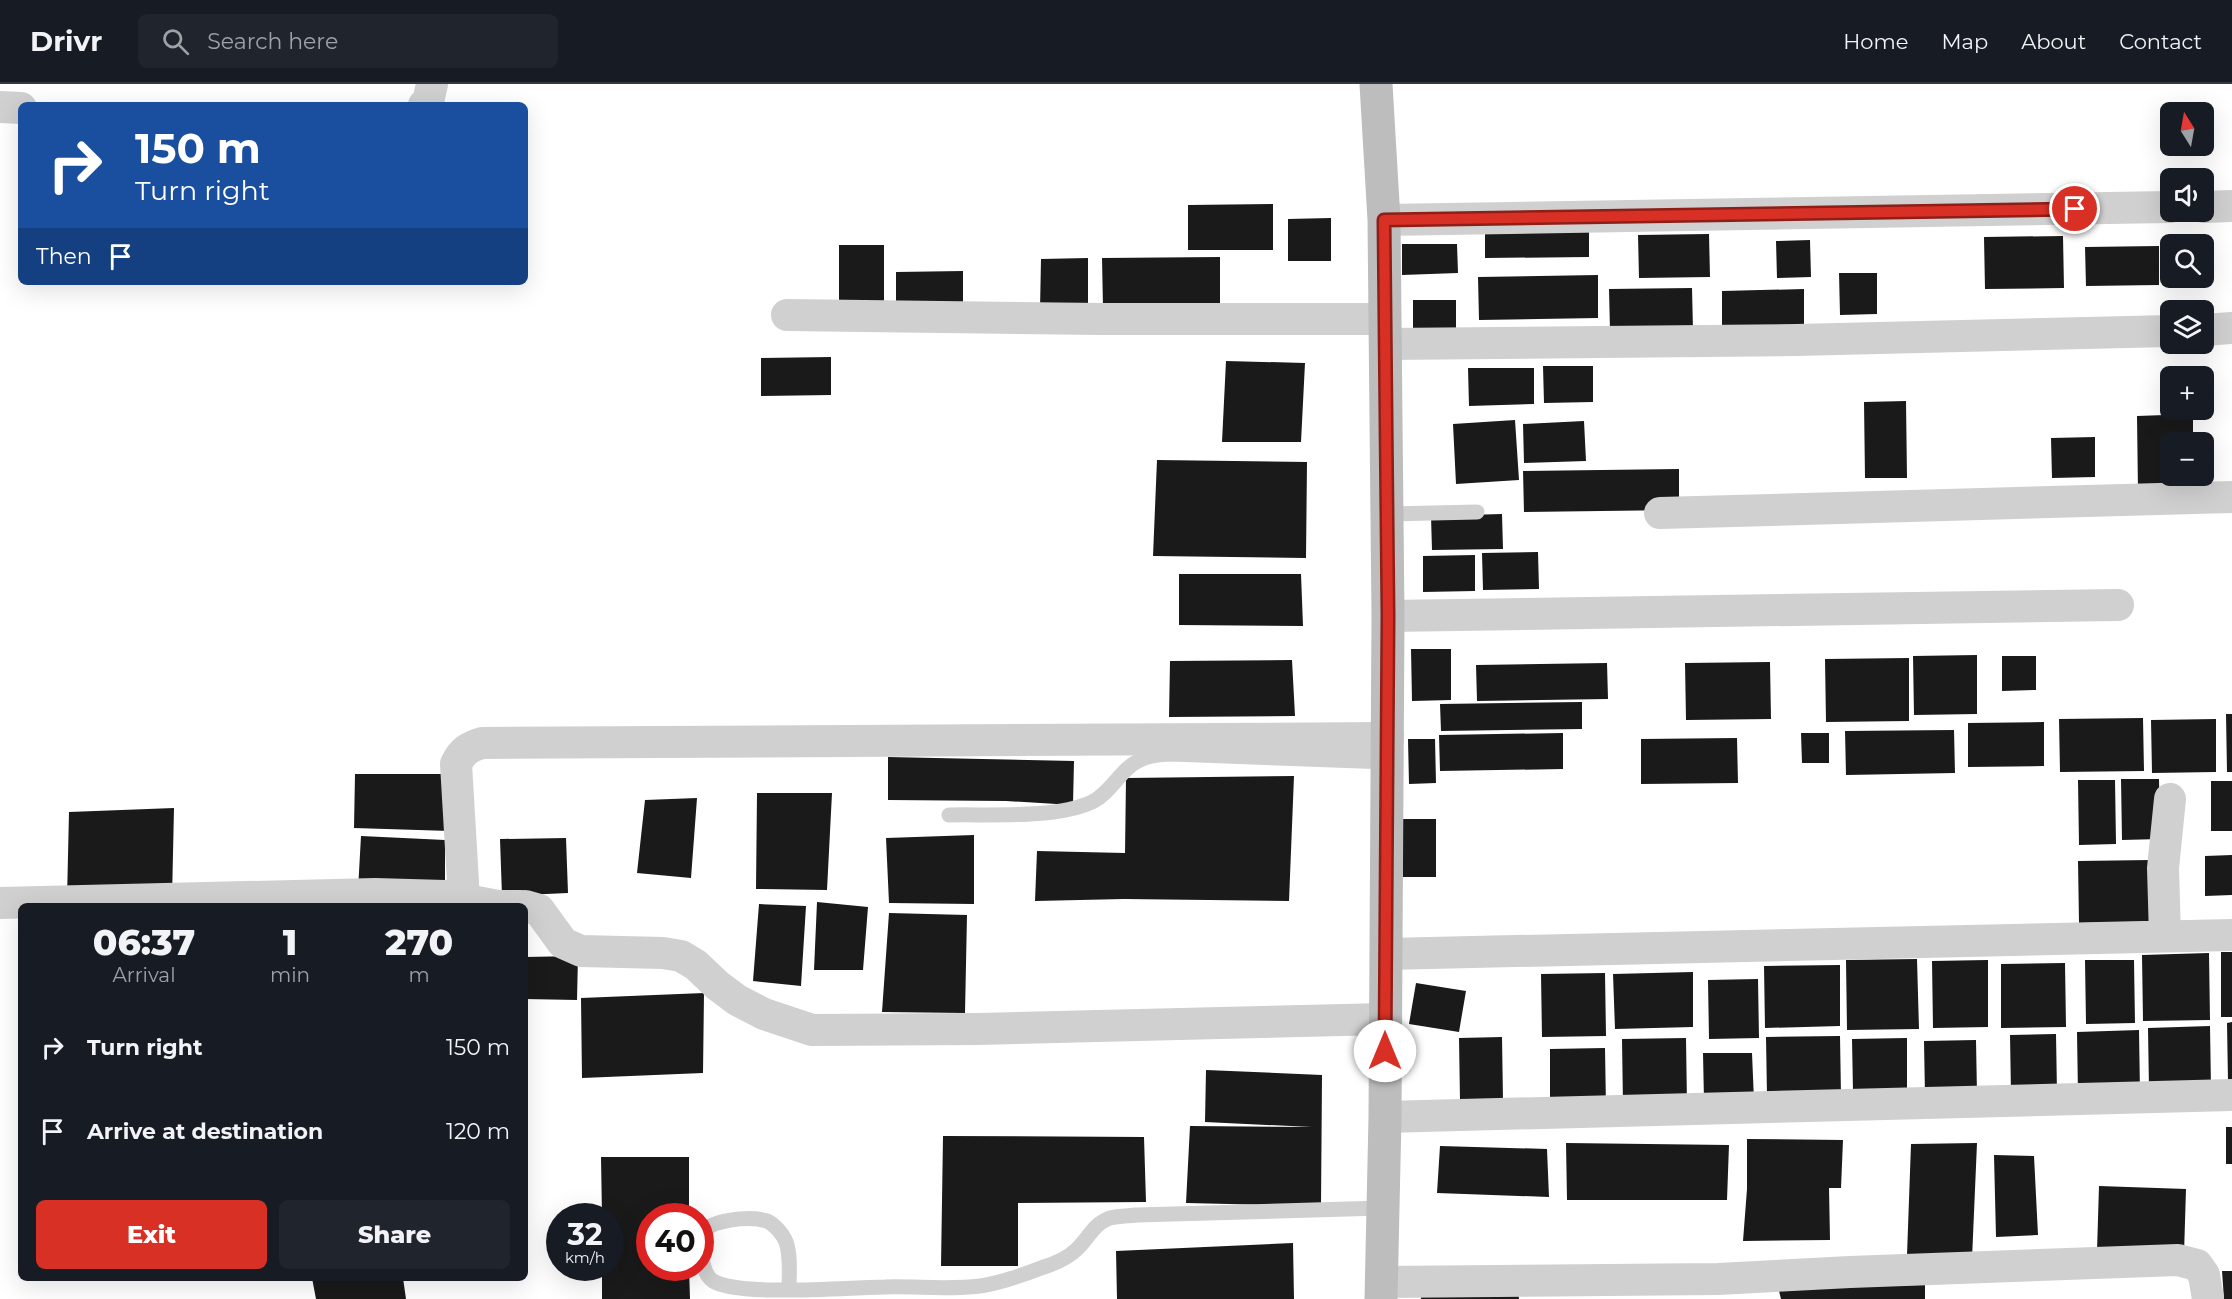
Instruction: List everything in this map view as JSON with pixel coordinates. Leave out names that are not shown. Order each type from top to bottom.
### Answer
[{"type":"street","points":[[428,102],[432,84]]},
{"type":"street","points":[[1376,84],[1384,220],[1388,514],[1385,1117],[1381,1291],[2178,1260],[2198,1265],[2204,1275],[2208,1299]]},
{"type":"street","points":[[0,107],[18,108]]},
{"type":"street","points":[[2214,207],[2232,206]]},
{"type":"street","points":[[1384,220],[2160,207]]},
{"type":"street","points":[[787,315],[1102,319],[1386,332],[1796,340],[2160,331]]},
{"type":"street","points":[[2214,329],[2232,328]]},
{"type":"street","points":[[1660,513],[2232,497]]},
{"type":"street","points":[[1388,616],[2118,605]]},
{"type":"street","points":[[464,900],[456,764],[460,754],[469,747],[482,742],[1388,750]]},
{"type":"street","points":[[2165,936],[2163,868],[2170,799]]},
{"type":"street","points":[[0,903],[375,894],[445,896],[481,903]]},
{"type":"street","points":[[528,907],[539,910],[563,943],[581,951],[663,953],[681,956],[696,965],[737,1000],[764,1014],[812,1030],[978,1029],[1385,1019]]},
{"type":"street","points":[[1386,954],[2232,935]]},
{"type":"street","points":[[1385,1117],[2232,1095]]},
{"type":"lane","points":[[1388,514],[1477,512]]},
{"type":"lane","points":[[949,815],[1054,812],[1077,807],[1106,792],[1127,769],[1139,760],[1156,755],[1388,750]]},
{"type":"lane","points":[[713,1281],[740,1288],[789,1289],[951,1288],[983,1285],[1041,1268],[1062,1259],[1078,1248],[1089,1232],[1111,1218],[1137,1215],[1382,1208]]},
{"type":"lane","points":[[714,1224],[743,1219],[767,1221],[779,1230],[786,1242],[789,1289]]},
{"type":"building","points":[[1273,204],[1273,250],[1188,250],[1188,205]]},
{"type":"building","points":[[1331,218],[1331,261],[1288,261],[1288,219]]},
{"type":"building","points":[[1589,218],[1589,257],[1485,258],[1485,219]]},
{"type":"building","points":[[1709,234],[1710,277],[1639,278],[1638,235]]},
{"type":"building","points":[[2063,236],[2064,288],[1985,289],[1984,237]]},
{"type":"building","points":[[1810,240],[1811,277],[1777,278],[1776,241]]},
{"type":"building","points":[[1402,244],[1457,244],[1458,273],[1402,275]]},
{"type":"building","points":[[839,245],[884,245],[884,310],[839,310]]},
{"type":"building","points":[[2159,246],[2159,285],[2086,286],[2085,247]]},
{"type":"building","points":[[1220,257],[1220,307],[1103,308],[1102,258]]},
{"type":"building","points":[[1088,258],[1088,309],[1040,310],[1041,259]]},
{"type":"building","points":[[963,271],[963,304],[896,304],[896,272]]},
{"type":"building","points":[[1839,273],[1877,273],[1877,314],[1840,315]]},
{"type":"building","points":[[1598,275],[1598,318],[1479,320],[1478,277]]},
{"type":"building","points":[[1692,288],[1693,330],[1610,331],[1609,289]]},
{"type":"building","points":[[1804,289],[1804,332],[1722,334],[1722,291]]},
{"type":"building","points":[[1413,300],[1456,300],[1456,334],[1413,335]]},
{"type":"building","points":[[831,357],[831,395],[761,396],[761,358]]},
{"type":"building","points":[[1226,361],[1305,363],[1301,442],[1222,442]]},
{"type":"building","points":[[1543,366],[1593,366],[1593,402],[1544,403]]},
{"type":"building","points":[[1468,368],[1534,368],[1534,404],[1469,406]]},
{"type":"building","points":[[1906,401],[1907,478],[1865,478],[1864,402]]},
{"type":"building","points":[[2160,415],[2160,420],[2193,420],[2193,432],[2160,432],[2160,486],[2194,486],[2194,492],[2138,493],[2137,416]]},
{"type":"building","points":[[1515,420],[1519,480],[1456,484],[1453,424]]},
{"type":"building","points":[[1584,421],[1586,461],[1524,463],[1523,424]]},
{"type":"building","points":[[2095,437],[2095,477],[2052,478],[2051,438]]},
{"type":"building","points":[[1157,460],[1307,462],[1306,558],[1153,556]]},
{"type":"building","points":[[1679,469],[1679,510],[1524,512],[1523,471]]},
{"type":"building","points":[[1502,514],[1503,549],[1432,550],[1431,516]]},
{"type":"building","points":[[1538,552],[1539,589],[1483,590],[1482,553]]},
{"type":"building","points":[[1475,555],[1475,591],[1423,592],[1423,556]]},
{"type":"building","points":[[1179,574],[1301,574],[1303,626],[1179,625]]},
{"type":"building","points":[[1411,649],[1451,649],[1451,700],[1412,701]]},
{"type":"building","points":[[1977,655],[1977,714],[1914,715],[1913,656]]},
{"type":"building","points":[[2002,656],[2036,656],[2036,690],[2002,691]]},
{"type":"building","points":[[1909,658],[1909,721],[1826,722],[1825,659]]},
{"type":"building","points":[[1292,660],[1295,716],[1169,717],[1170,661]]},
{"type":"building","points":[[1770,662],[1771,719],[1686,720],[1685,663]]},
{"type":"building","points":[[1607,663],[1608,699],[1477,701],[1476,665]]},
{"type":"building","points":[[1582,702],[1582,729],[1441,731],[1440,704]]},
{"type":"building","points":[[2226,714],[2232,714],[2232,772],[2227,772]]},
{"type":"building","points":[[2143,718],[2144,771],[2060,772],[2059,719]]},
{"type":"building","points":[[2216,719],[2216,772],[2152,773],[2151,720]]},
{"type":"building","points":[[2044,722],[2044,766],[1968,767],[1968,723]]},
{"type":"building","points":[[1954,730],[1955,773],[1846,775],[1845,731]]},
{"type":"building","points":[[1563,733],[1563,769],[1440,771],[1439,735]]},
{"type":"building","points":[[1801,733],[1829,733],[1829,763],[1802,763]]},
{"type":"building","points":[[1737,738],[1738,783],[1641,784],[1641,739]]},
{"type":"building","points":[[1408,739],[1435,739],[1436,783],[1409,784]]},
{"type":"building","points":[[888,757],[1074,761],[1073,805],[1006,801],[888,800]]},
{"type":"building","points":[[355,774],[450,774],[450,831],[354,828]]},
{"type":"building","points":[[1294,776],[1289,901],[1124,899],[1035,901],[1037,851],[1125,853],[1126,778]]},
{"type":"building","points":[[2121,779],[2159,779],[2160,839],[2122,840]]},
{"type":"building","points":[[2078,780],[2115,780],[2116,844],[2079,845]]},
{"type":"building","points":[[2211,781],[2232,781],[2232,831],[2211,831]]},
{"type":"building","points":[[757,793],[832,793],[827,890],[756,889]]},
{"type":"building","points":[[697,798],[691,878],[637,873],[645,800]]},
{"type":"building","points":[[174,808],[172,899],[67,899],[69,812]]},
{"type":"building","points":[[1402,819],[1436,819],[1436,877],[1403,877]]},
{"type":"building","points":[[974,835],[974,904],[889,903],[886,838]]},
{"type":"building","points":[[361,836],[445,840],[445,891],[358,890]]},
{"type":"building","points":[[566,838],[568,893],[502,896],[500,839]]},
{"type":"building","points":[[2232,855],[2232,895],[2205,896],[2205,856]]},
{"type":"building","points":[[2151,860],[2152,922],[2079,923],[2078,861]]},
{"type":"building","points":[[817,902],[868,907],[863,970],[814,970]]},
{"type":"building","points":[[759,904],[806,906],[801,986],[753,981]]},
{"type":"building","points":[[889,913],[967,915],[965,1013],[882,1012]]},
{"type":"building","points":[[2221,952],[2232,952],[2232,1017],[2221,1017]]},
{"type":"building","points":[[2209,953],[2210,1020],[2143,1021],[2142,955]]},
{"type":"building","points":[[578,956],[577,1000],[528,999],[528,957]]},
{"type":"building","points":[[1917,959],[1919,1029],[1847,1030],[1846,960]]},
{"type":"building","points":[[1988,960],[1988,1027],[1933,1028],[1932,961]]},
{"type":"building","points":[[2085,960],[2134,960],[2135,1023],[2086,1024]]},
{"type":"building","points":[[2065,963],[2066,1027],[2001,1028],[2001,964]]},
{"type":"building","points":[[1840,965],[1840,1026],[1765,1028],[1764,966]]},
{"type":"building","points":[[1693,972],[1693,1027],[1615,1029],[1613,974]]},
{"type":"building","points":[[1605,973],[1606,1036],[1542,1037],[1541,974]]},
{"type":"building","points":[[1758,979],[1759,1038],[1709,1039],[1708,980]]},
{"type":"building","points":[[1416,983],[1466,991],[1459,1032],[1409,1024]]},
{"type":"building","points":[[704,993],[703,1073],[582,1078],[581,998]]},
{"type":"building","points":[[2232,1022],[2232,1082],[2228,1082],[2227,1023]]},
{"type":"building","points":[[2210,1026],[2211,1089],[2149,1090],[2148,1028]]},
{"type":"building","points":[[2139,1030],[2140,1094],[2078,1095],[2077,1032]]},
{"type":"building","points":[[2056,1034],[2057,1094],[2011,1094],[2010,1035]]},
{"type":"building","points":[[1840,1036],[1841,1096],[1767,1097],[1766,1037]]},
{"type":"building","points":[[1502,1037],[1503,1101],[1460,1101],[1459,1038]]},
{"type":"building","points":[[1686,1038],[1687,1105],[1623,1106],[1622,1039]]},
{"type":"building","points":[[1907,1038],[1907,1092],[1853,1092],[1852,1039]]},
{"type":"building","points":[[1976,1040],[1977,1095],[1925,1096],[1924,1041]]},
{"type":"building","points":[[1605,1048],[1606,1108],[1550,1109],[1550,1049]]},
{"type":"building","points":[[1703,1053],[1752,1053],[1754,1101],[1704,1101]]},
{"type":"building","points":[[1206,1070],[1322,1075],[1321,1206],[1186,1203],[1190,1126],[1312,1127],[1205,1122]]},
{"type":"building","points":[[2226,1127],[2232,1127],[2232,1164],[2226,1164]]},
{"type":"building","points":[[943,1136],[1144,1137],[1146,1202],[1018,1203],[1018,1266],[941,1266]]},
{"type":"building","points":[[1747,1139],[1843,1140],[1841,1188],[1829,1188],[1830,1240],[1743,1241],[1747,1189]]},
{"type":"building","points":[[1566,1143],[1729,1145],[1727,1200],[1567,1200]]},
{"type":"building","points":[[1977,1143],[1972,1259],[1907,1255],[1911,1144]]},
{"type":"building","points":[[1440,1146],[1547,1149],[1549,1197],[1437,1193]]},
{"type":"building","points":[[1994,1155],[2034,1156],[2038,1235],[1996,1237]]},
{"type":"building","points":[[601,1157],[689,1157],[689,1203],[636,1203],[636,1281],[689,1281],[690,1299],[602,1299],[602,1281],[624,1281],[624,1203],[602,1203]]},
{"type":"building","points":[[2099,1186],[2186,1189],[2184,1254],[2097,1251]]},
{"type":"building","points":[[1293,1243],[1294,1299],[1117,1299],[1116,1251]]},
{"type":"building","points":[[2222,1271],[2232,1271],[2232,1299],[2224,1299]]},
{"type":"building","points":[[313,1281],[403,1281],[406,1299],[316,1299]]},
{"type":"building","points":[[1925,1285],[1925,1299],[1781,1299],[1778,1287]]},
{"type":"building","points":[[1518,1288],[1519,1299],[1421,1299],[1420,1290]]},
{"type":"route","points":[[1385,1051],[1388,616],[1384,220],[2075,209]]}]
